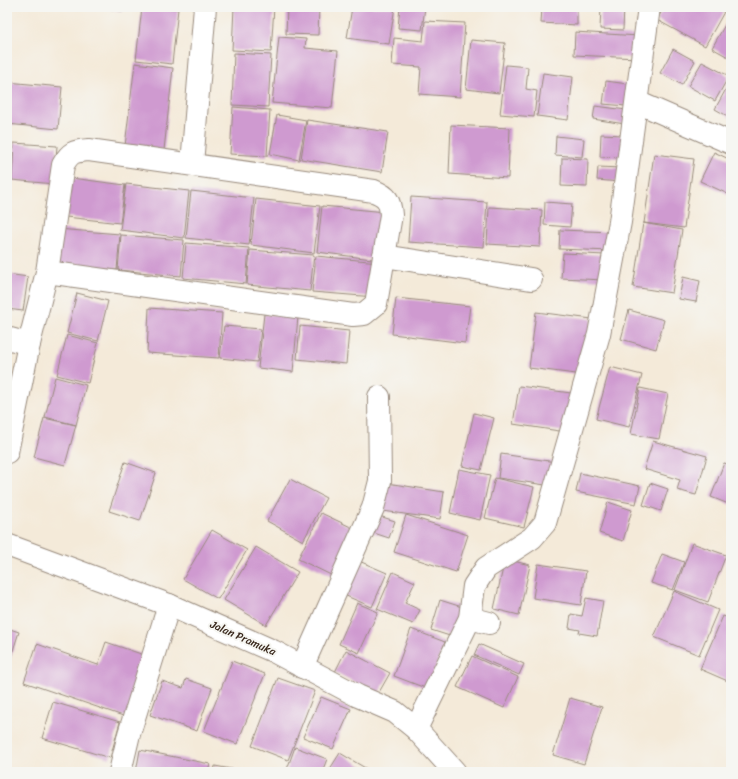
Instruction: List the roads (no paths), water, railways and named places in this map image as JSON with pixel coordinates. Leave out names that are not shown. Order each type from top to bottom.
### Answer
[{"type":"street","points":[[192,164],[205,7]]},
{"type":"street","points":[[416,729],[479,620],[474,586],[486,568],[532,538],[545,523],[599,334],[620,222],[637,102],[648,7]]},
{"type":"street","points":[[637,102],[731,143]]},
{"type":"street","points":[[7,452],[28,344],[47,272],[63,165],[69,155],[77,151],[89,150],[374,191],[385,196],[390,204],[391,215],[376,304],[364,314],[353,315],[47,272]]},
{"type":"street","points":[[384,256],[531,279]]},
{"type":"street","points":[[7,338],[28,344]]},
{"type":"street","points":[[302,667],[365,526],[380,481],[379,397]]},
{"type":"street","name":"Jalan Pramuka","points":[[7,545],[169,605],[273,651],[358,696],[395,712],[416,729],[456,772]]},
{"type":"street","points":[[120,772],[129,734],[169,605]]}]
